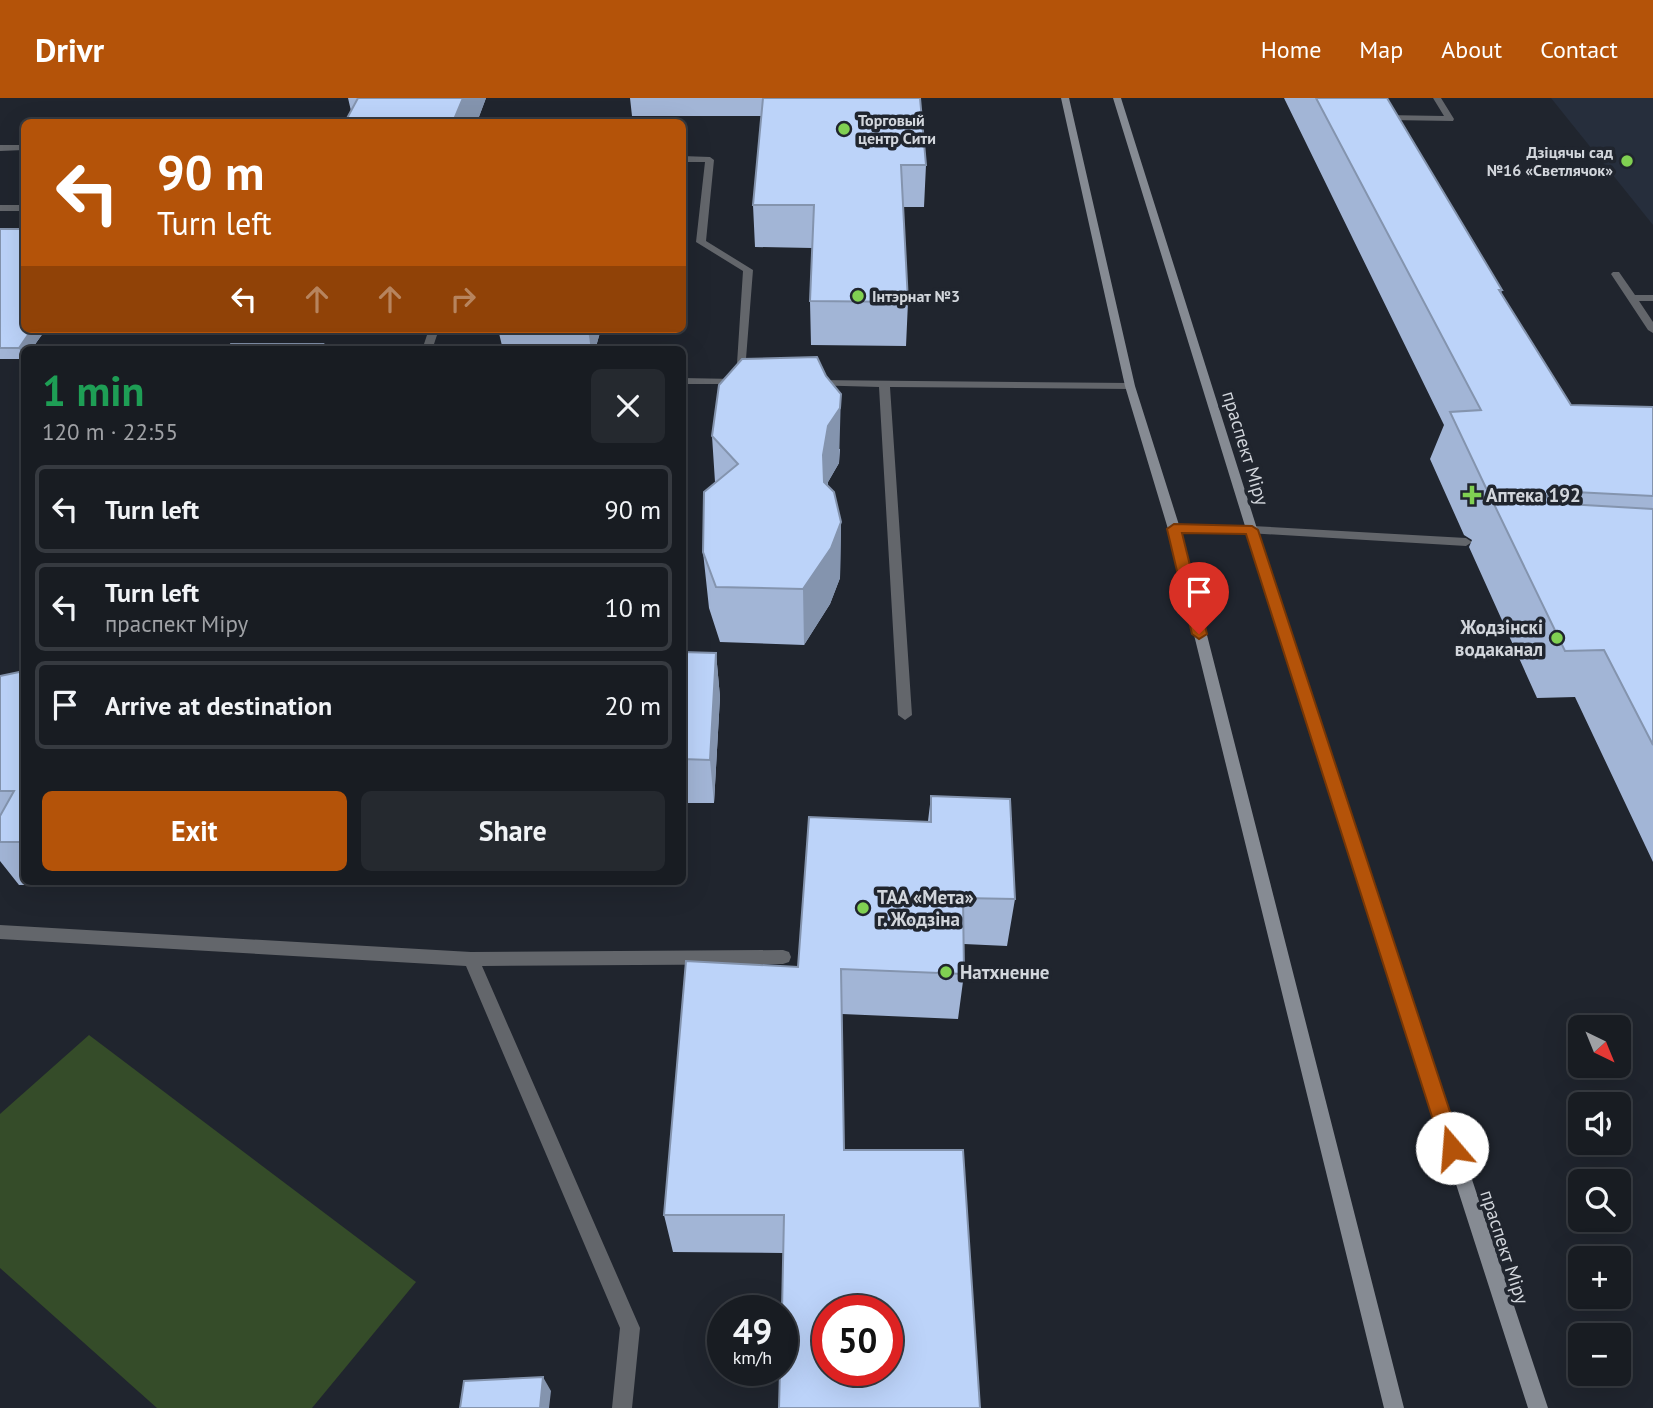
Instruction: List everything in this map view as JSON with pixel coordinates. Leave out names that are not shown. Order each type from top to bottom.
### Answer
[{"type":"main road","points":[[1065,98],[1130,386],[1174,529],[1394,1408]]},
{"type":"main road","name":"праспект Міру","points":[[1117,98],[1252,530],[1538,1408]]},
{"type":"main road","points":[[1174,529],[1252,530]]},
{"type":"lane","points":[[1391,129],[1384,117],[1450,119],[1437,98]]},
{"type":"lane","points":[[0,148],[21,148]]},
{"type":"lane","points":[[686,159],[710,160],[701,242],[748,270],[739,382]]},
{"type":"lane","points":[[0,208],[21,208]]},
{"type":"lane","points":[[1616,274],[1653,330]]},
{"type":"lane","points":[[1632,298],[1653,298]]},
{"type":"lane","points":[[686,382],[752,382]]},
{"type":"lane","points":[[805,383],[1130,386]]},
{"type":"lane","points":[[884,383],[905,715]]},
{"type":"lane","points":[[1252,530],[1466,542]]},
{"type":"lane","points":[[0,932],[471,959],[783,957]]},
{"type":"lane","points":[[471,959],[630,1328],[622,1408]]},
{"type":"shaded area","name":"Дзіцячы сад №16 «Светлячок»","points":[[1551,98],[1653,98],[1653,225]]},
{"type":"green space","points":[[89,1035],[416,1282],[312,1408],[157,1408],[0,1268],[0,1114]]},
{"type":"building","points":[[358,98],[463,98],[454,119],[347,119]]},
{"type":"building","points":[[763,98],[920,98],[926,165],[901,165],[908,302],[810,301],[814,205],[753,205]]},
{"type":"building","points":[[1316,98],[1387,98],[1502,290],[1499,290],[1571,405],[1653,407],[1653,496],[1555,491],[1546,496],[1550,503],[1653,509],[1653,745],[1604,650],[1565,651],[1492,500],[1497,494],[1486,488],[1450,412],[1481,410]]},
{"type":"building","points":[[0,229],[21,229],[21,333],[29,333],[19,348],[0,348]]},
{"type":"building","points":[[231,344],[323,344],[322,346],[230,346]]},
{"type":"building","points":[[817,357],[826,376],[841,394],[840,408],[828,426],[823,455],[824,482],[834,492],[841,522],[831,548],[803,589],[716,587],[703,552],[704,492],[738,464],[712,436],[719,385],[742,359]]},
{"type":"building","points":[[686,652],[716,653],[710,760],[686,759]]},
{"type":"building","points":[[21,672],[21,842],[0,842],[0,816],[14,791],[0,791],[0,676]]},
{"type":"building","points":[[931,796],[1010,799],[1015,899],[963,898],[964,974],[841,969],[844,1150],[963,1150],[980,1408],[779,1408],[780,1386],[798,1386],[798,1295],[782,1295],[784,1215],[664,1215],[686,961],[798,967],[809,817],[931,822]]},
{"type":"building","points":[[543,1377],[540,1408],[460,1408],[464,1381]]},
{"type":"place","name":"Торговый центр Сити","points":[[844,129]]},
{"type":"place","name":"Дзіцячы сад №16 «Светлячок»","points":[[1627,161]]},
{"type":"place","name":"Інтэрнат №3","points":[[858,296]]},
{"type":"place","name":"Аптека 192","points":[[1472,495]]},
{"type":"place","name":"Жодзінскі водаканал","points":[[1557,638]]},
{"type":"place","name":"ТАА «Мета» г. Жодзіна","points":[[863,908]]},
{"type":"place","name":"Натхненне","points":[[946,972]]},
{"type":"route","points":[[1199,634],[1174,529],[1252,530],[1452,1148]]}]
